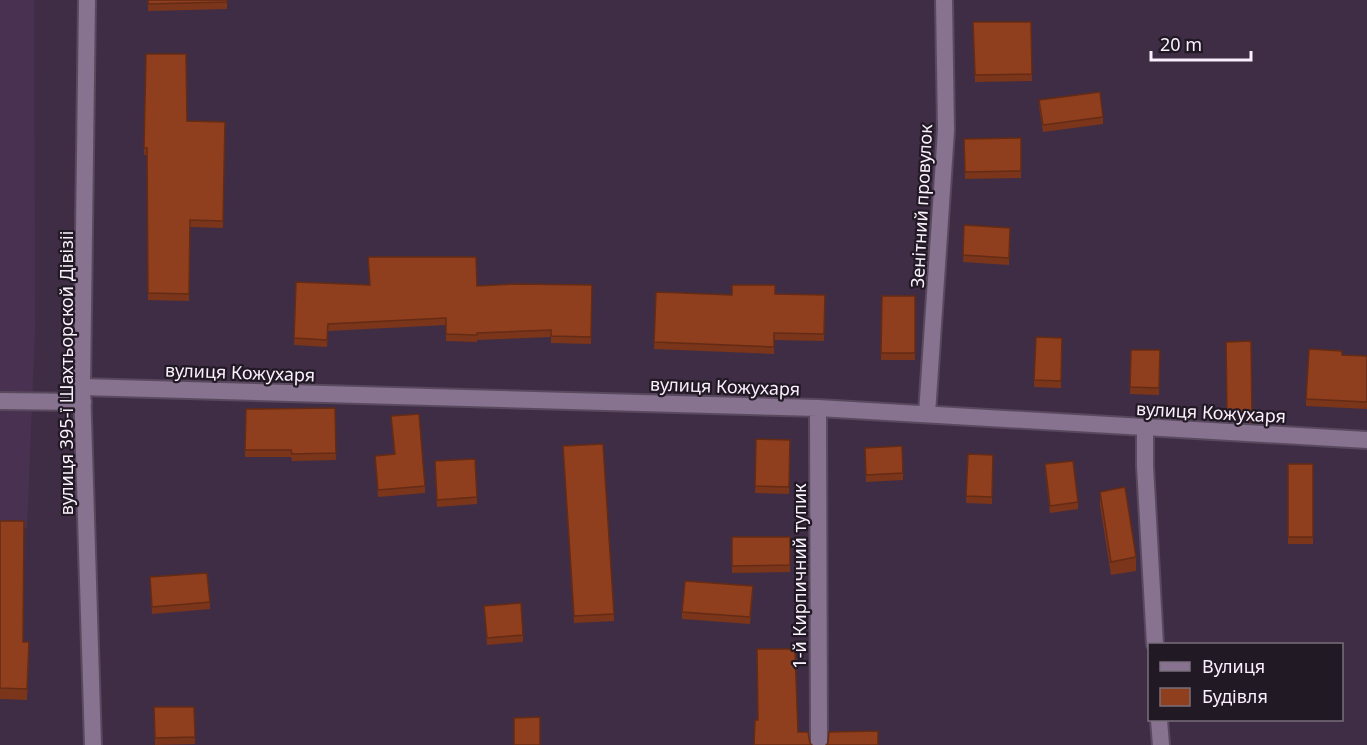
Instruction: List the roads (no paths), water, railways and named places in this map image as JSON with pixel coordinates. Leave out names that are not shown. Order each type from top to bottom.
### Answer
[{"type":"street","name":"вулиця 395-ї Шахтьорской Дівізіі","points":[[87,0],[82,394],[93,745]]},
{"type":"street","name":"Зенітний провулок","points":[[927,414],[946,130],[944,0]]},
{"type":"street","name":"вулиця Кожухаря","points":[[0,401],[82,394],[818,408],[1367,440]]},
{"type":"street","name":"1-й Кирпичний тупик","points":[[818,408],[819,745]]},
{"type":"street","points":[[1145,427],[1155,643]]},
{"type":"street","points":[[1159,721],[1161,745]]}]
